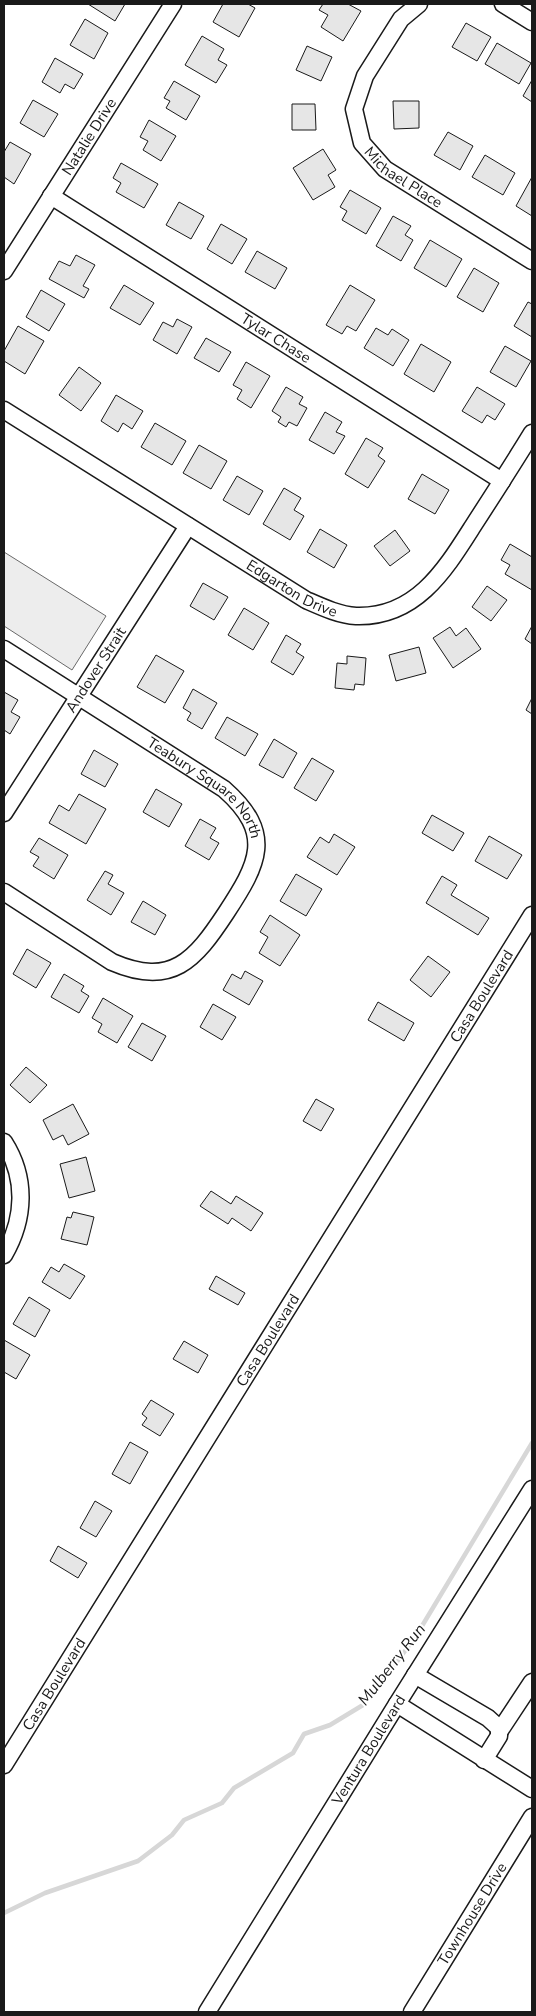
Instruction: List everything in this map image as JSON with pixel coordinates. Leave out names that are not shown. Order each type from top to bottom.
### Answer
[{"type":"street","name":"Natalie Drive","points":[[4,271],[173,4]]},
{"type":"street","name":"Michael Place","points":[[418,4],[401,19],[365,76],[354,109],[362,143],[385,168],[532,261]]},
{"type":"street","points":[[502,4],[532,22]]},
{"type":"street","name":"Tylar Chase","points":[[51,196],[502,481]]},
{"type":"street","name":"Edgarton Drive","points":[[4,410],[306,600],[331,610],[356,616],[382,614],[407,605],[428,590],[446,569],[532,433]]},
{"type":"street","name":"Andover Strait","points":[[4,813],[188,526]]},
{"type":"street","name":"Teabury Square North","points":[[4,649],[224,790],[238,802],[248,815],[255,831],[257,847],[254,865],[248,880],[205,946],[194,957],[163,971],[145,972],[128,969],[112,962],[4,892]]},
{"type":"street","name":"Casa Boulevard","points":[[4,1765],[532,915]]},
{"type":"street","points":[[4,1142],[20,1176],[21,1203],[17,1230],[4,1255]]},
{"type":"street","name":"Ventura Boulevard","points":[[207,2012],[415,1675],[531,1493]]},
{"type":"street","points":[[415,1675],[488,1718],[499,1728],[500,1732]]},
{"type":"street","points":[[484,1760],[532,1682]]},
{"type":"street","points":[[397,1704],[532,1789]]},
{"type":"street","name":"Townhouse Drive","points":[[412,2012],[532,1816]]},
{"type":"shaded area","points":[[4,552],[106,616],[72,670],[4,626]]},
{"type":"building","points":[[88,4],[125,4],[115,21]]},
{"type":"building","points":[[223,4],[248,4],[255,8],[239,37],[213,22]]},
{"type":"building","points":[[323,4],[348,4],[361,11],[343,41],[321,27],[328,15],[319,10]]},
{"type":"building","points":[[85,19],[108,33],[94,59],[70,45]]},
{"type":"building","points":[[466,23],[491,37],[477,61],[452,47]]},
{"type":"building","points":[[202,36],[224,49],[218,60],[227,65],[216,83],[185,65]]},
{"type":"building","points":[[497,43],[531,63],[519,84],[485,64]]},
{"type":"building","points":[[307,46],[332,57],[321,81],[296,70]]},
{"type":"building","points":[[55,58],[83,74],[74,89],[65,84],[60,93],[42,82]]},
{"type":"building","points":[[532,80],[532,102],[523,96]]},
{"type":"building","points":[[174,81],[200,96],[186,120],[166,108],[170,101],[164,98]]},
{"type":"building","points":[[33,100],[58,114],[44,137],[20,123]]},
{"type":"building","points":[[393,101],[419,101],[419,128],[394,129]]},
{"type":"building","points":[[292,104],[315,104],[316,130],[292,130]]},
{"type":"building","points":[[149,120],[176,136],[161,161],[143,150],[148,141],[140,137]]},
{"type":"building","points":[[448,132],[473,146],[460,170],[434,155]]},
{"type":"building","points":[[10,142],[31,154],[14,184],[4,177],[4,152]]},
{"type":"building","points":[[323,149],[336,170],[328,175],[335,187],[313,200],[293,168]]},
{"type":"building","points":[[485,155],[515,173],[503,195],[472,177]]},
{"type":"building","points":[[121,163],[158,184],[144,208],[116,192],[121,183],[113,178]]},
{"type":"building","points":[[532,177],[532,216],[516,206]]},
{"type":"building","points":[[350,190],[381,208],[366,234],[342,220],[347,211],[340,207]]},
{"type":"building","points":[[179,202],[204,216],[191,239],[166,225]]},
{"type":"building","points":[[393,216],[411,226],[405,235],[413,240],[401,261],[376,246]]},
{"type":"building","points":[[221,224],[247,239],[232,264],[207,249]]},
{"type":"building","points":[[430,240],[462,259],[446,287],[414,268]]},
{"type":"building","points":[[257,251],[287,268],[275,289],[245,272]]},
{"type":"building","points":[[76,255],[95,265],[83,286],[89,289],[84,298],[49,279],[59,261],[70,266]]},
{"type":"building","points":[[474,268],[499,283],[483,312],[457,297]]},
{"type":"building","points":[[124,285],[154,303],[140,325],[110,308]]},
{"type":"building","points":[[350,285],[375,300],[356,331],[347,326],[342,334],[326,325]]},
{"type":"building","points":[[41,290],[65,304],[49,331],[26,317]]},
{"type":"building","points":[[528,302],[532,304],[532,337],[514,326]]},
{"type":"building","points":[[177,319],[192,327],[177,354],[153,340],[163,322],[173,327]]},
{"type":"building","points":[[18,326],[44,341],[25,374],[4,361],[4,351]]},
{"type":"building","points":[[376,328],[388,335],[392,329],[409,340],[393,366],[364,348]]},
{"type":"building","points":[[206,338],[231,352],[219,372],[194,358]]},
{"type":"building","points":[[421,344],[451,362],[434,392],[404,374]]},
{"type":"building","points":[[505,346],[531,361],[516,387],[490,372]]},
{"type":"building","points":[[246,362],[270,376],[251,408],[237,399],[242,390],[233,385]]},
{"type":"building","points":[[79,367],[101,383],[81,411],[59,395]]},
{"type":"building","points":[[286,387],[303,397],[299,404],[307,408],[297,426],[289,422],[286,427],[278,422],[281,417],[272,411]]},
{"type":"building","points":[[477,387],[505,404],[495,420],[487,415],[482,423],[462,411]]},
{"type":"building","points":[[116,395],[143,411],[132,429],[123,423],[118,432],[101,421]]},
{"type":"building","points":[[325,412],[342,422],[336,432],[345,436],[334,454],[309,440]]},
{"type":"building","points":[[155,423],[186,441],[172,465],[141,447]]},
{"type":"building","points":[[366,438],[383,448],[378,456],[385,461],[368,488],[345,474]]},
{"type":"building","points":[[199,445],[227,461],[211,489],[183,473]]},
{"type":"building","points":[[422,474],[449,490],[435,514],[408,499]]},
{"type":"building","points":[[237,476],[263,491],[249,515],[223,500]]},
{"type":"building","points":[[284,488],[301,498],[294,510],[304,516],[290,540],[263,524]]},
{"type":"building","points":[[320,529],[347,545],[334,568],[307,552]]},
{"type":"building","points":[[395,530],[410,551],[390,566],[374,546]]},
{"type":"building","points":[[510,544],[532,557],[532,590],[505,574],[510,565],[501,560]]},
{"type":"building","points":[[203,583],[228,597],[214,620],[190,606]]},
{"type":"building","points":[[487,586],[507,600],[491,621],[472,607]]},
{"type":"building","points":[[244,608],[269,623],[253,650],[228,635]]},
{"type":"building","points":[[532,626],[532,644],[525,639]]},
{"type":"building","points":[[450,627],[456,636],[466,628],[481,649],[453,668],[433,638]]},
{"type":"building","points":[[286,635],[301,644],[296,652],[304,657],[293,675],[271,662]]},
{"type":"building","points":[[419,647],[426,673],[396,681],[389,655]]},
{"type":"building","points":[[156,655],[184,671],[165,703],[137,687]]},
{"type":"building","points":[[347,656],[366,658],[364,685],[355,684],[354,690],[335,688],[337,663],[347,664]]},
{"type":"building","points":[[193,689],[217,703],[202,729],[187,720],[191,713],[183,708]]},
{"type":"building","points":[[4,692],[18,700],[11,712],[20,717],[10,734],[4,730]]},
{"type":"building","points":[[532,698],[532,714],[526,710]]},
{"type":"building","points":[[227,717],[258,734],[245,756],[215,738]]},
{"type":"building","points":[[274,739],[297,753],[283,778],[259,765]]},
{"type":"building","points":[[94,750],[118,764],[105,787],[81,774]]},
{"type":"building","points":[[312,758],[334,771],[316,801],[294,788]]},
{"type":"building","points":[[156,789],[182,804],[169,827],[143,812]]},
{"type":"building","points":[[79,794],[106,809],[86,844],[49,823],[59,805],[69,811]]},
{"type":"building","points":[[432,815],[464,833],[453,851],[422,833]]},
{"type":"building","points":[[200,819],[216,828],[210,838],[219,843],[209,860],[185,846]]},
{"type":"building","points":[[334,834],[355,847],[337,875],[307,857],[320,837],[329,843]]},
{"type":"building","points":[[489,836],[522,855],[507,879],[475,861]]},
{"type":"building","points":[[39,838],[68,855],[54,879],[33,866],[39,857],[30,852]]},
{"type":"building","points":[[105,871],[113,875],[108,884],[124,893],[111,915],[87,900]]},
{"type":"building","points":[[296,874],[322,889],[306,916],[280,901]]},
{"type":"building","points":[[442,876],[457,885],[451,895],[489,918],[478,935],[426,903]]},
{"type":"building","points":[[143,901],[166,915],[155,935],[131,922]]},
{"type":"building","points":[[270,915],[300,935],[280,966],[259,953],[268,937],[260,932]]},
{"type":"building","points":[[27,949],[51,963],[36,988],[13,974]]},
{"type":"building","points":[[428,956],[450,972],[431,997],[410,980]]},
{"type":"building","points":[[245,971],[263,981],[249,1005],[223,990],[232,974],[241,979]]},
{"type":"building","points":[[64,974],[84,986],[81,991],[89,996],[79,1013],[51,997]]},
{"type":"building","points":[[103,998],[133,1016],[117,1043],[98,1032],[102,1024],[92,1018]]},
{"type":"building","points":[[378,1002],[414,1023],[404,1041],[368,1020]]},
{"type":"building","points":[[213,1004],[236,1017],[222,1040],[200,1027]]},
{"type":"building","points":[[142,1023],[166,1036],[152,1061],[128,1047]]},
{"type":"building","points":[[26,1067],[47,1085],[30,1103],[10,1085]]},
{"type":"building","points":[[316,1099],[334,1109],[321,1131],[303,1121]]},
{"type":"building","points":[[73,1104],[89,1134],[68,1145],[63,1135],[53,1140],[43,1120]]},
{"type":"building","points":[[86,1157],[95,1191],[69,1198],[60,1164]]},
{"type":"building","points":[[211,1191],[231,1204],[236,1196],[263,1213],[251,1231],[232,1218],[228,1224],[200,1206]]},
{"type":"building","points":[[73,1212],[94,1217],[87,1245],[61,1239],[67,1217],[71,1218]]},
{"type":"building","points":[[64,1264],[85,1276],[70,1299],[42,1282],[51,1267],[59,1272]]},
{"type":"building","points":[[216,1276],[245,1293],[238,1305],[209,1289]]},
{"type":"building","points":[[29,1297],[50,1310],[35,1337],[13,1324]]},
{"type":"building","points":[[4,1340],[30,1355],[16,1379],[4,1372]]},
{"type":"building","points":[[184,1341],[208,1355],[198,1373],[173,1359]]},
{"type":"building","points":[[151,1400],[174,1414],[160,1436],[142,1425],[147,1418],[142,1414]]},
{"type":"building","points":[[130,1442],[148,1452],[130,1484],[112,1474]]},
{"type":"building","points":[[95,1501],[112,1511],[96,1537],[80,1528]]},
{"type":"building","points":[[58,1546],[87,1563],[78,1578],[50,1561]]},
{"type":"waterway","name":"Mulberry Run","points":[[4,1913],[45,1893],[138,1861],[172,1835],[184,1820],[222,1803],[234,1788],[293,1753],[304,1734],[330,1725],[363,1705],[416,1636],[532,1443]]}]
